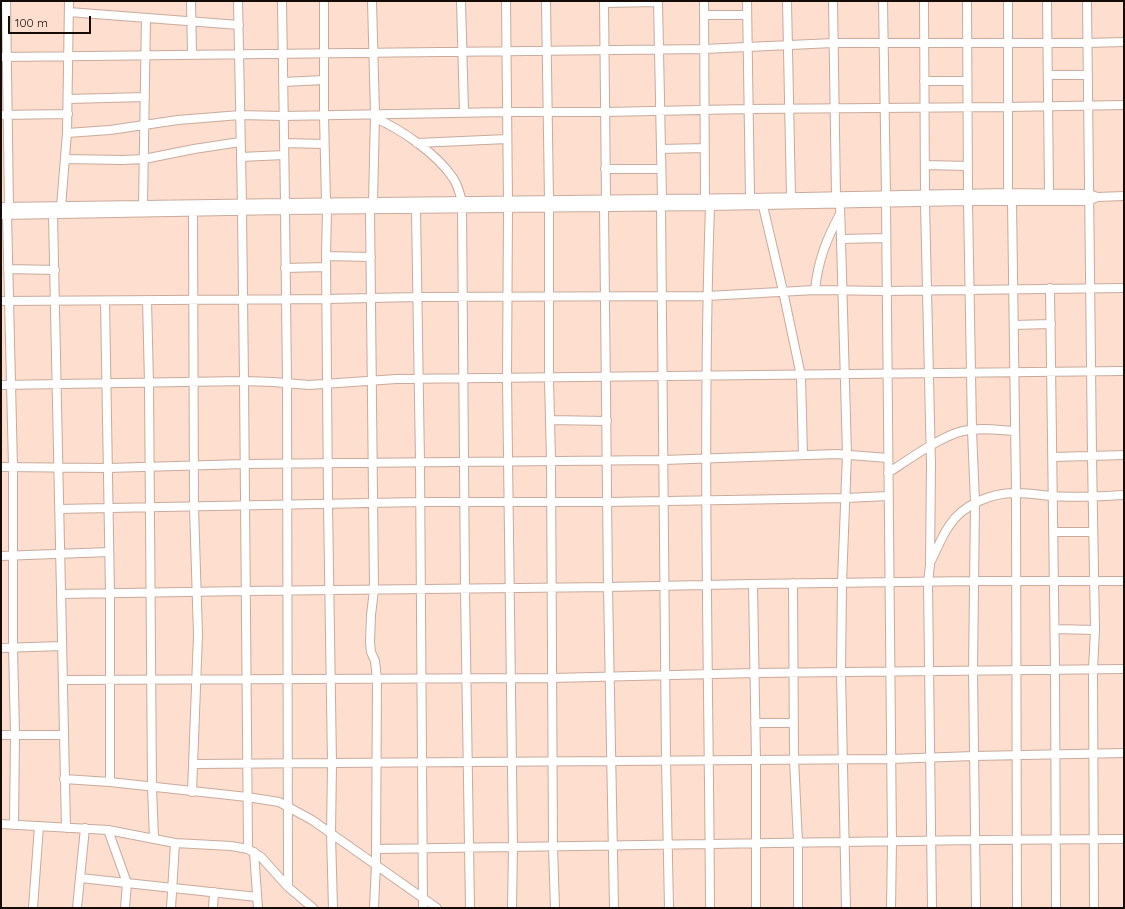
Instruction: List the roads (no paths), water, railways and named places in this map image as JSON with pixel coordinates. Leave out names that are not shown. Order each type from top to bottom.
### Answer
[{"type":"street","points":[[6,1],[4,11],[4,115],[5,211],[8,269],[5,301],[11,384],[13,467],[13,648],[15,734],[14,824]]},
{"type":"street","points":[[61,207],[68,114],[69,1]]},
{"type":"street","points":[[191,1],[192,54]]},
{"type":"street","points":[[238,1],[244,300],[244,506],[248,764],[247,797],[251,850],[258,908]]},
{"type":"street","points":[[282,1],[287,383],[288,887]]},
{"type":"street","points":[[324,1],[323,53],[324,144],[327,207],[326,267],[328,504],[333,908]]},
{"type":"street","points":[[372,1],[375,116],[371,257],[374,590],[370,642],[371,652],[375,661],[377,679],[376,864],[374,908]]},
{"type":"street","points":[[461,1],[464,112]]},
{"type":"street","points":[[506,1],[508,204],[507,379],[513,847],[512,908]]},
{"type":"street","points":[[546,1],[548,51],[549,379],[553,678],[553,847],[555,908]]},
{"type":"street","points":[[704,1],[706,198]]},
{"type":"street","points":[[747,1],[750,198]]},
{"type":"street","points":[[787,1],[791,197]]},
{"type":"street","points":[[833,1],[834,108],[841,239],[847,454],[842,583],[841,672],[846,908]]},
{"type":"street","points":[[884,1],[890,582],[890,759],[892,842],[891,908]]},
{"type":"street","points":[[924,1],[925,199],[930,447],[930,565],[928,582],[932,908]]},
{"type":"street","points":[[967,1],[968,198],[972,430],[975,503],[973,670],[976,908]]},
{"type":"street","points":[[1008,1],[1008,193]]},
{"type":"street","points":[[1047,1],[1049,193]]},
{"type":"street","points":[[1086,1],[1095,630],[1093,669],[1094,908]]},
{"type":"street","points":[[614,908],[608,587],[604,2],[658,2],[662,169],[661,295],[669,908]]},
{"type":"street","points":[[69,12],[239,25]]},
{"type":"street","points":[[704,15],[747,15]]},
{"type":"street","points":[[142,205],[146,18]]},
{"type":"street","points":[[4,57],[659,50],[884,43],[967,44],[1124,42]]},
{"type":"street","points":[[1048,76],[1088,75]]},
{"type":"street","points":[[283,82],[324,80]]},
{"type":"street","points":[[924,81],[967,81]]},
{"type":"street","points":[[68,99],[145,97]]},
{"type":"street","points":[[67,133],[110,130],[178,120],[240,115],[375,116],[464,112],[604,112],[705,109],[1124,105]]},
{"type":"street","points":[[4,115],[68,114]]},
{"type":"street","points":[[375,116],[417,143],[440,163],[454,179],[462,205],[465,462],[464,503],[470,908]]},
{"type":"street","points":[[417,143],[507,139]]},
{"type":"street","points":[[65,159],[144,159],[240,142]]},
{"type":"street","points":[[284,143],[324,144]]},
{"type":"street","points":[[661,149],[705,148]]},
{"type":"street","points":[[241,157],[284,155]]},
{"type":"street","points":[[925,165],[968,166]]},
{"type":"street","points":[[605,169],[662,169]]},
{"type":"street","points":[[968,198],[1008,193],[1049,193],[1088,198]]},
{"type":"street","points":[[5,211],[53,215],[193,212],[285,206],[327,207],[662,203],[710,206],[763,206],[838,200],[968,198],[1012,201],[1124,196]]},
{"type":"street","points":[[662,203],[706,198],[791,197],[838,200]]},
{"type":"street","points":[[1012,201],[1016,493],[1017,908]]},
{"type":"street","points":[[5,211],[61,207],[142,205],[242,208]]},
{"type":"street","points":[[372,206],[416,210],[462,205]]},
{"type":"street","points":[[710,206],[707,296],[705,460],[710,908]]},
{"type":"street","points":[[763,206],[801,376],[803,455]]},
{"type":"street","points":[[416,210],[420,462],[423,908]]},
{"type":"street","points":[[192,792],[198,635],[194,507],[193,212]]},
{"type":"street","points":[[815,290],[816,271],[820,257],[829,233],[840,214]]},
{"type":"street","points":[[53,215],[66,828]]},
{"type":"street","points":[[841,239],[886,238]]},
{"type":"street","points":[[326,256],[371,257]]},
{"type":"street","points":[[285,268],[326,267]]},
{"type":"street","points":[[8,269],[55,270]]},
{"type":"street","points":[[1050,288],[1055,629],[1056,908]]},
{"type":"street","points":[[5,301],[327,299],[418,296],[707,296],[815,290],[887,291],[1124,288]]},
{"type":"street","points":[[147,300],[150,466],[152,787],[154,839]]},
{"type":"street","points":[[105,301],[110,593],[110,782]]},
{"type":"street","points":[[1014,325],[1051,324]]},
{"type":"street","points":[[1,385],[244,381],[327,384],[373,380],[419,379],[549,379],[801,376],[845,374],[1124,372]]},
{"type":"street","points":[[550,420],[607,421]]},
{"type":"street","points":[[888,473],[930,447],[955,434],[972,430],[1015,432]]},
{"type":"street","points":[[1,467],[108,468],[244,464],[705,460],[847,454],[888,458]]},
{"type":"street","points":[[1053,457],[1124,455]]},
{"type":"street","points":[[930,565],[949,525],[962,512],[975,503],[992,496],[1016,493],[1053,496],[1124,495]]},
{"type":"street","points":[[60,509],[420,502],[608,502],[888,496]]},
{"type":"street","points":[[1053,532],[1093,532]]},
{"type":"street","points":[[1,556],[109,552]]},
{"type":"street","points":[[62,594],[890,582],[1124,581]]},
{"type":"street","points":[[754,584],[756,908]]},
{"type":"street","points":[[792,584],[794,759],[798,842],[798,908]]},
{"type":"street","points":[[1055,629],[1095,630]]},
{"type":"street","points":[[1,648],[62,646]]},
{"type":"street","points":[[63,680],[151,681],[288,678],[553,678],[754,673],[1124,669]]},
{"type":"street","points":[[755,723],[794,723]]},
{"type":"street","points":[[1,735],[64,735]]},
{"type":"street","points":[[193,764],[890,759],[974,756],[1124,754]]},
{"type":"street","points":[[64,779],[110,782],[247,797],[279,802],[312,820],[376,864],[422,899],[437,908]]},
{"type":"street","points":[[1,824],[108,830],[175,843],[231,846],[251,850],[261,857],[288,887],[308,906]]},
{"type":"street","points":[[33,908],[39,826]]},
{"type":"street","points":[[77,908],[85,828]]},
{"type":"street","points":[[108,830],[127,883],[125,908]]},
{"type":"street","points":[[376,848],[553,847],[976,840],[1124,840]]},
{"type":"street","points":[[171,908],[175,843]]},
{"type":"street","points":[[80,878],[257,897]]},
{"type":"street","points":[[213,908],[214,892]]}]
